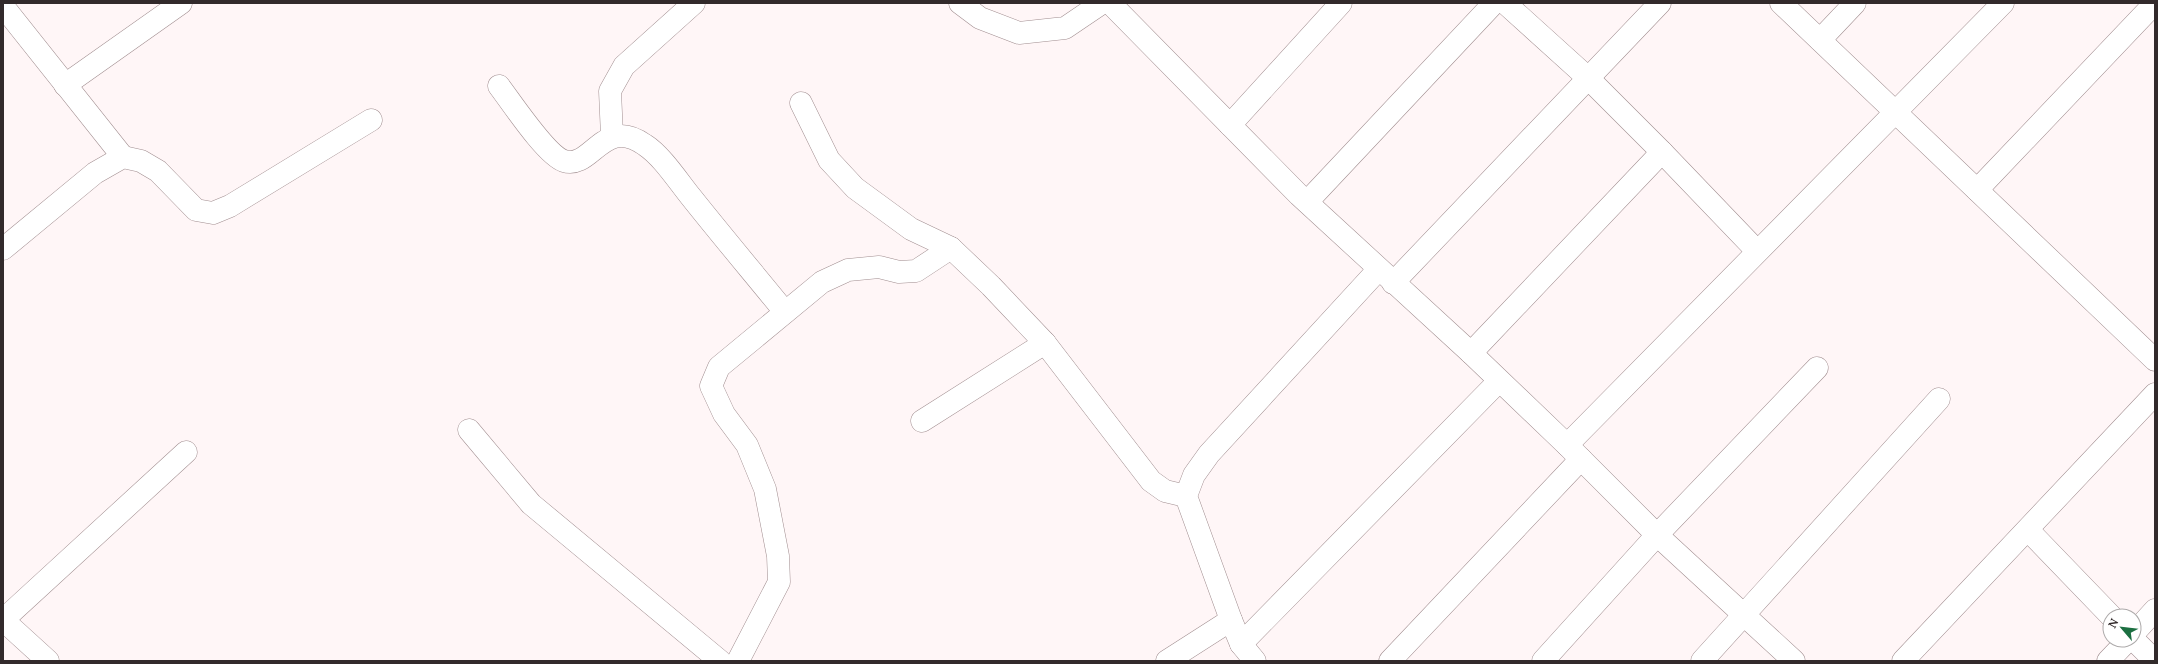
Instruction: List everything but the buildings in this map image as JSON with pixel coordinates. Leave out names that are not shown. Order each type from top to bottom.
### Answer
[{"type":"street","points":[[65,85],[181,3]]},
{"type":"street","points":[[612,136],[610,91],[624,66],[694,3]]},
{"type":"street","points":[[960,3],[980,18],[1018,33],[1065,28],[1102,3]]},
{"type":"street","points":[[1110,3],[1307,202],[1385,276],[1471,353],[1574,452],[1657,535],[1794,661]]},
{"type":"street","points":[[1230,124],[1342,3]]},
{"type":"street","points":[[1307,202],[1494,3]]},
{"type":"street","points":[[1505,3],[1588,78],[1662,152],[1757,251]]},
{"type":"street","points":[[1255,661],[1242,644],[1231,620],[1186,496],[1194,475],[1209,454],[1385,276],[1588,78],[1660,3]]},
{"type":"street","points":[[1780,3],[2155,360]]},
{"type":"street","points":[[1820,40],[1855,3]]},
{"type":"street","points":[[1390,661],[1574,452],[1757,251],[2003,3]]},
{"type":"street","points":[[1978,190],[2154,3]]},
{"type":"street","points":[[3,6],[123,157],[140,161],[158,171],[196,210],[213,213],[230,206],[371,120]]},
{"type":"street","points":[[499,86],[550,152],[564,161],[582,160],[612,136],[629,137],[645,145],[667,168],[785,312]]},
{"type":"street","points":[[801,103],[829,160],[855,188],[910,229],[951,248],[1045,343],[1151,481],[1166,491],[1186,496]]},
{"type":"street","points":[[1471,353],[1662,152]]},
{"type":"street","points":[[3,249],[95,173],[123,157]]},
{"type":"street","points":[[738,661],[779,582],[778,556],[765,489],[748,445],[724,414],[711,386],[719,366],[822,282],[848,270],[879,267],[899,272],[916,271],[951,248]]},
{"type":"street","points":[[922,421],[1045,343]]},
{"type":"street","points":[[1543,661],[1657,535],[1817,368]]},
{"type":"street","points":[[1242,644],[1499,381]]},
{"type":"street","points":[[1903,661],[2155,394]]},
{"type":"street","points":[[1702,661],[1939,399]]},
{"type":"street","points":[[469,430],[531,504],[604,567],[720,661]]},
{"type":"street","points":[[48,661],[3,620],[186,452]]},
{"type":"street","points":[[2028,530],[2103,608]]},
{"type":"street","points":[[2142,624],[2155,610]]},
{"type":"street","points":[[1167,661],[1231,620]]},
{"type":"street","points":[[2108,661],[2120,648]]},
{"type":"street","points":[[2142,648],[2155,661]]}]
